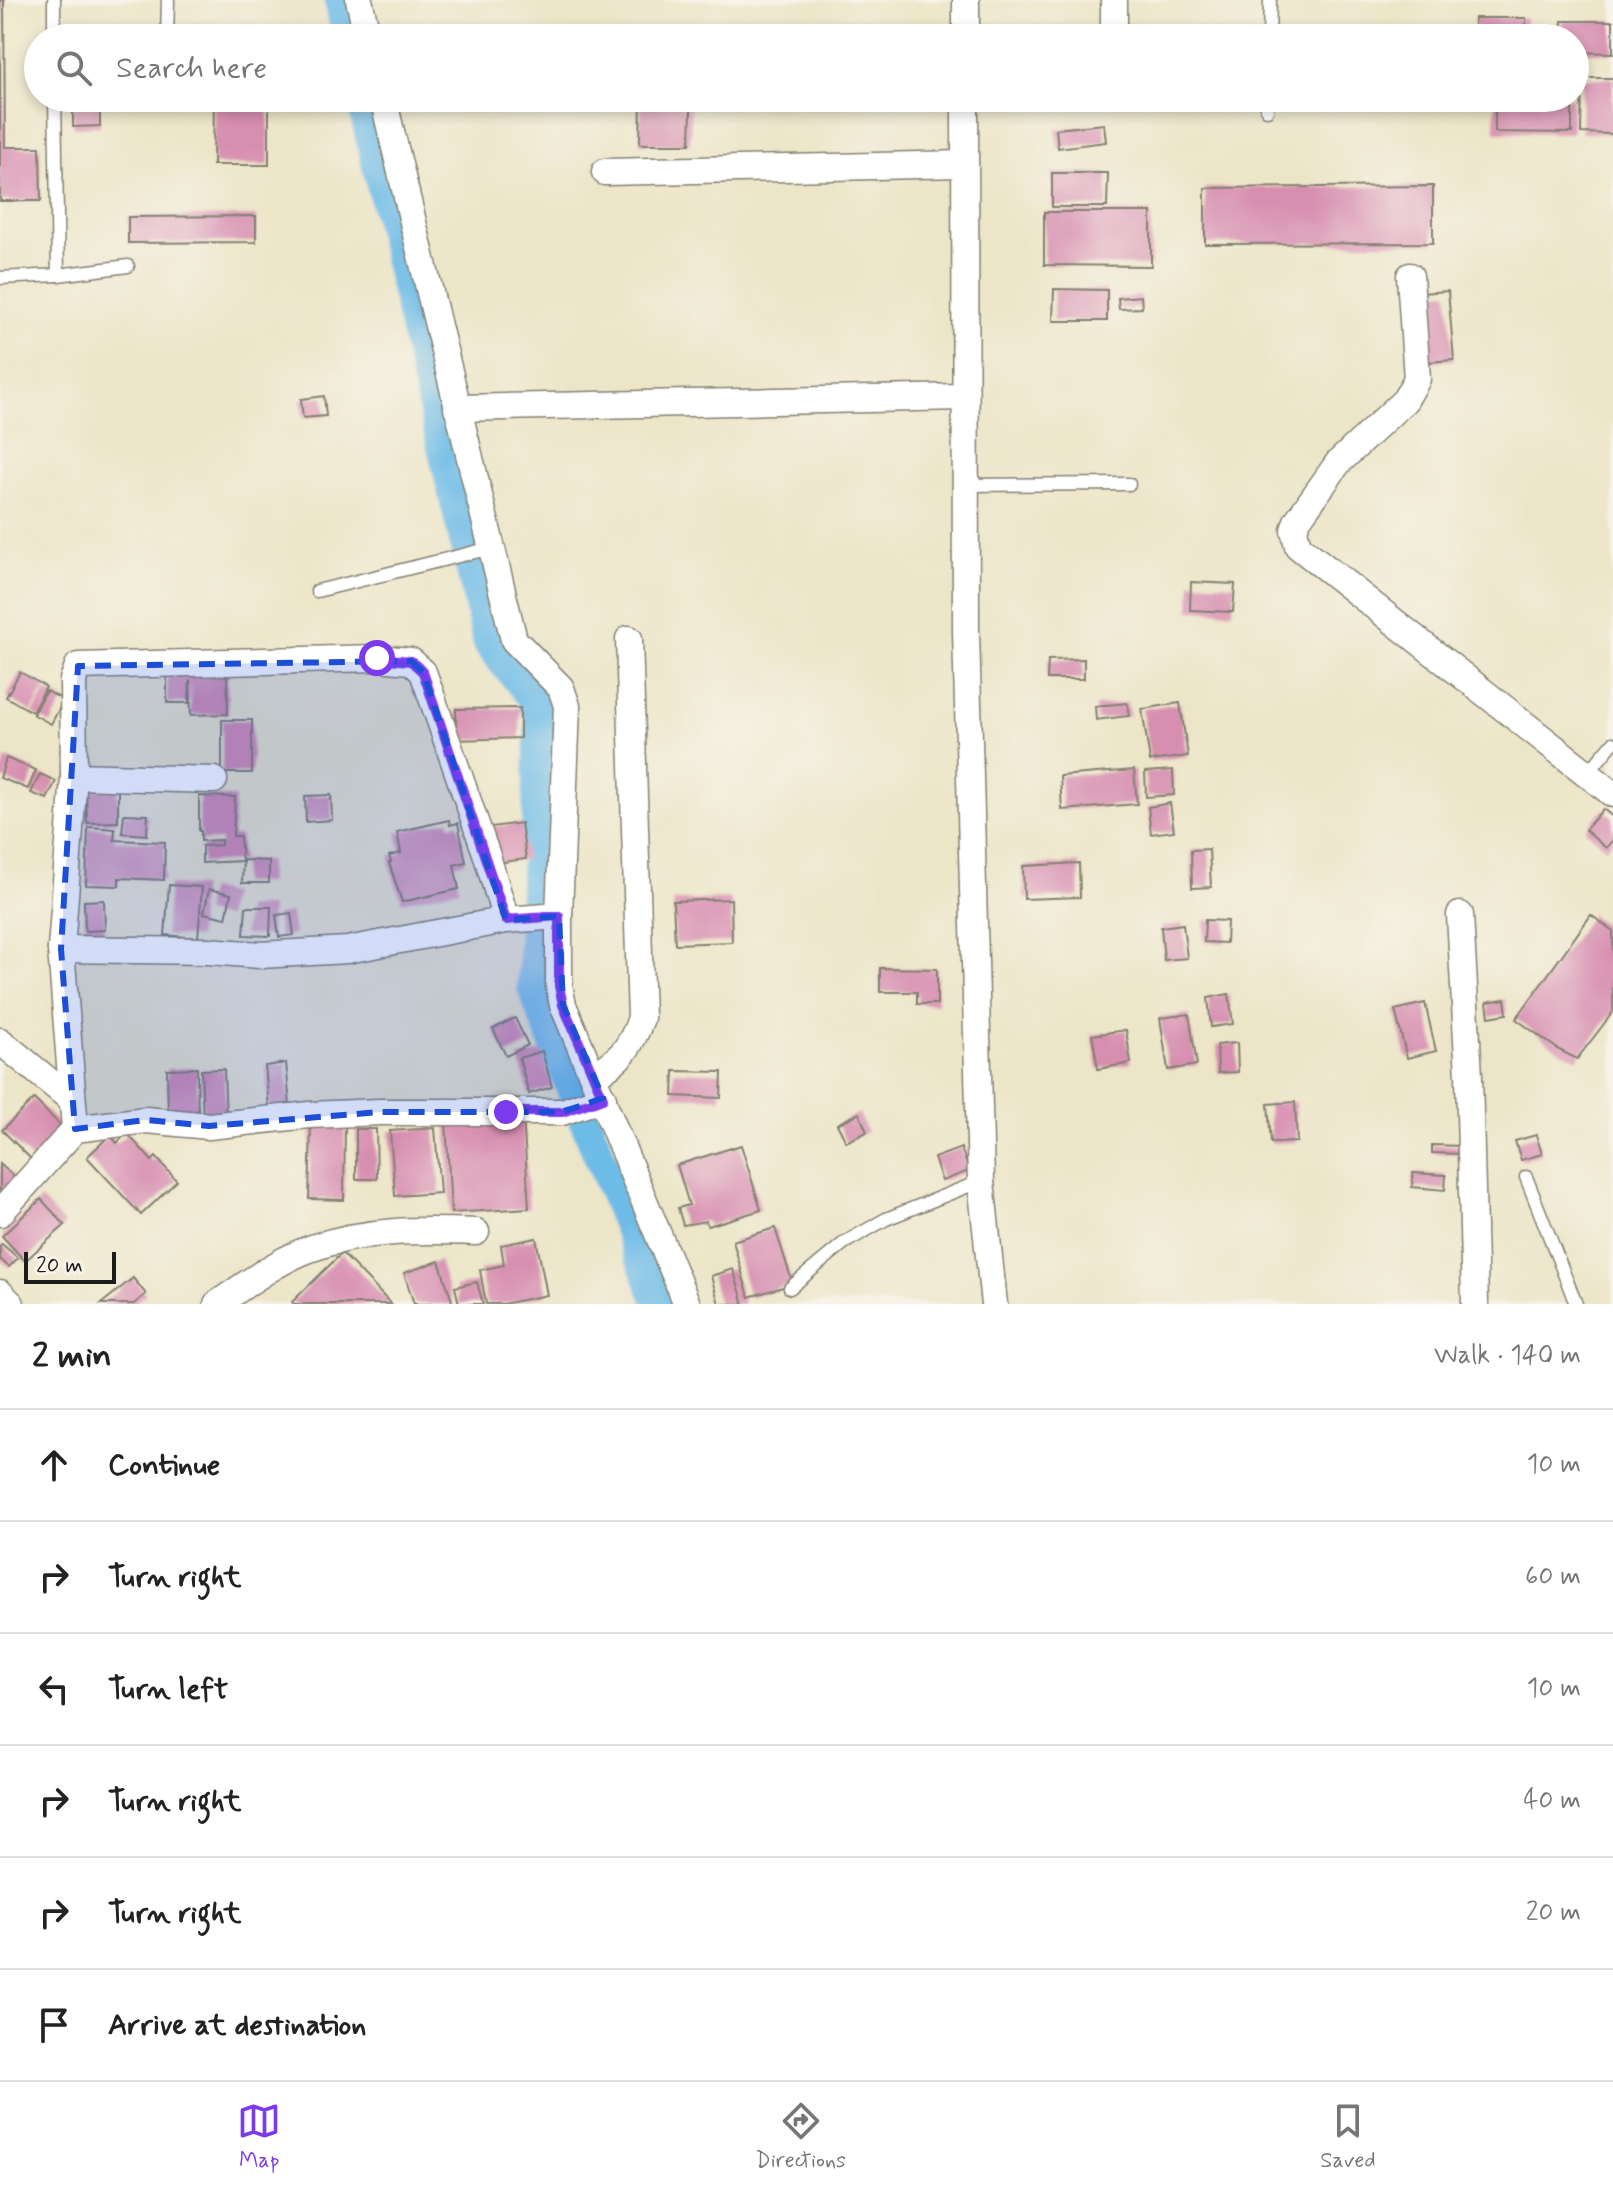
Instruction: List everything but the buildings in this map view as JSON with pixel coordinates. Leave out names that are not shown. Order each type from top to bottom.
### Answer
[{"type":"street","points":[[359,0],[365,24]]},
{"type":"street","points":[[966,0],[966,24]]},
{"type":"street","points":[[1114,0],[1114,24]]},
{"type":"street","points":[[386,112],[457,408],[486,550],[514,640],[561,688],[567,706],[533,918]]},
{"type":"street","points":[[965,112],[966,631],[981,1181],[994,1304]]},
{"type":"street","points":[[605,172],[964,164]]},
{"type":"street","points":[[1410,276],[1417,379],[1405,400],[1338,463],[1297,521],[1295,539],[1298,546],[1613,794]]},
{"type":"street","points":[[457,408],[964,397]]},
{"type":"street","points":[[0,1213],[75,1129],[146,1120],[209,1126],[309,1115],[562,1112],[595,1093],[622,1057],[641,1018],[629,639]]},
{"type":"street","points":[[75,1129],[61,949],[74,776],[73,680],[78,666],[377,658],[411,661],[423,672],[533,918],[595,1093],[687,1304]]},
{"type":"street","points":[[74,776],[214,780]]},
{"type":"street","points":[[1460,915],[1469,1076],[1475,1304]]},
{"type":"street","points":[[61,949],[208,951],[260,955],[347,950],[533,918]]},
{"type":"street","points":[[0,1041],[72,1100]]},
{"type":"street","points":[[217,1304],[274,1267],[311,1248],[407,1229],[476,1232]]},
{"type":"street","points":[[0,1293],[11,1304]]},
{"type":"lane","points":[[54,0],[54,24]]},
{"type":"lane","points":[[167,24],[168,0]]},
{"type":"lane","points":[[1269,24],[1270,0]]},
{"type":"lane","points":[[55,112],[58,275]]},
{"type":"lane","points":[[0,278],[58,275],[128,266]]},
{"type":"lane","points":[[965,485],[1129,484]]},
{"type":"lane","points":[[317,591],[486,550]]},
{"type":"lane","points":[[1587,774],[1613,743]]},
{"type":"lane","points":[[1526,1177],[1576,1304]]},
{"type":"lane","points":[[790,1288],[844,1243],[886,1219],[981,1181]]},
{"type":"highlighted area","points":[[411,661],[423,672],[506,920],[559,916],[563,1005],[603,1098],[562,1112],[380,1112],[209,1126],[146,1120],[75,1129],[61,949],[78,666]]},
{"type":"waterway","points":[[340,0],[345,24]]},
{"type":"waterway","points":[[365,112],[489,644],[532,696],[541,718],[533,987],[660,1304]]},
{"type":"route","points":[[377,658],[411,661],[423,672],[506,920],[559,916],[559,986],[563,1005],[603,1098],[562,1112],[506,1112]]}]
